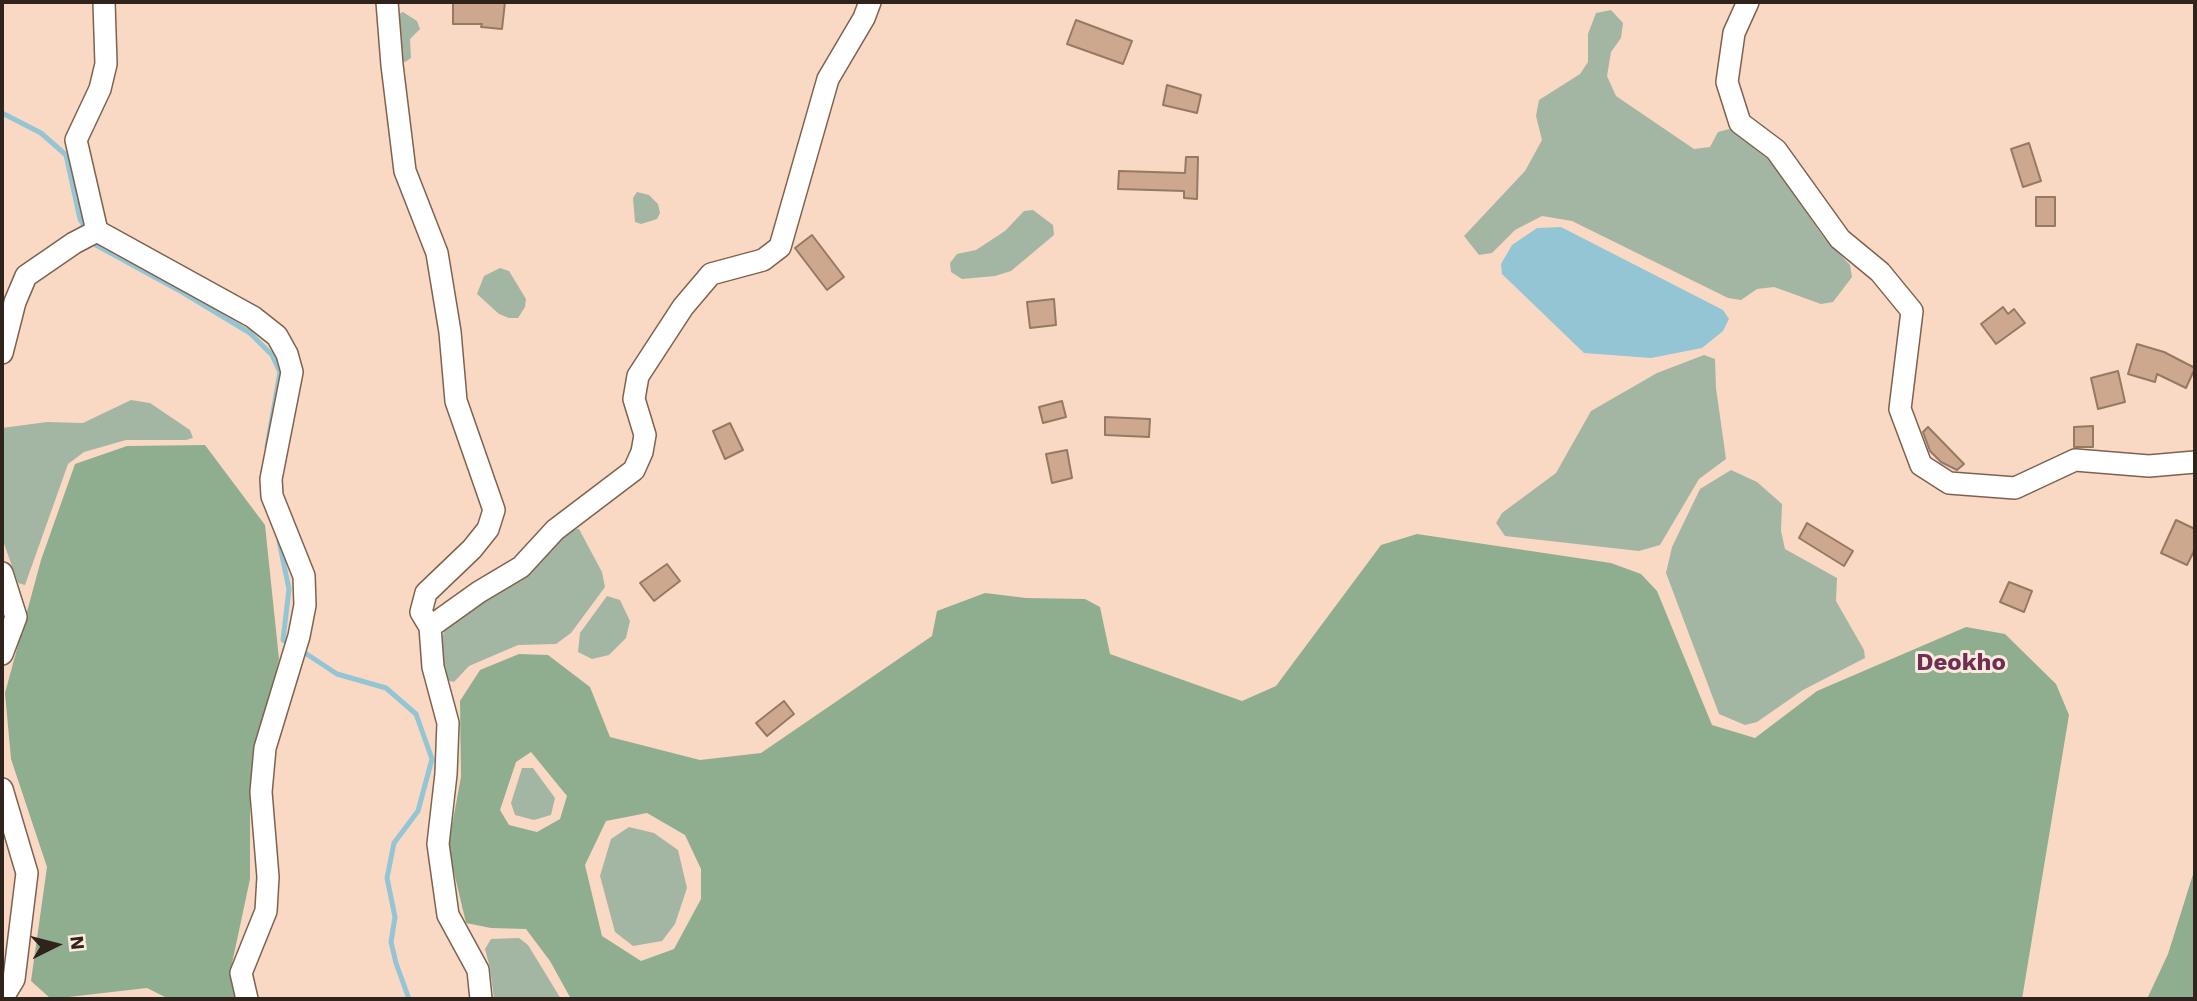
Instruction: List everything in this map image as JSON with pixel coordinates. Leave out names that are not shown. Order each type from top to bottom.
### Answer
[{"type":"lane","points":[[104,2],[106,64],[100,89],[76,140],[97,231],[253,317],[277,336],[287,354],[292,372],[271,479],[272,496],[304,576],[306,605],[265,748],[261,792],[268,877],[266,911],[242,973],[247,999]]},
{"type":"lane","points":[[387,2],[404,171],[437,253],[450,332],[457,401],[494,510],[488,529],[472,549],[426,593],[421,612],[430,627],[433,667],[448,723],[446,774],[438,844],[447,915],[478,970],[481,999]]},
{"type":"lane","points":[[430,627],[478,592],[521,568],[555,530],[634,470],[642,452],[645,435],[634,399],[638,376],[683,307],[711,274],[763,260],[779,247],[828,79],[864,18],[870,2]]},
{"type":"lane","points":[[1748,2],[1734,33],[1727,82],[1740,123],[1776,150],[1840,239],[1880,272],[1912,311],[1900,409],[1921,465],[1949,483],[2015,488],[2075,460],[2149,466],[2195,462]]},
{"type":"lane","points":[[2,353],[15,302],[26,276],[74,243],[97,231]]},
{"type":"lane","points":[[2,573],[16,617],[2,654]]},
{"type":"lane","points":[[2,789],[27,873],[14,979],[2,999]]},
{"type":"green space","points":[[1611,10],[1623,23],[1621,38],[1611,52],[1607,76],[1616,96],[1694,149],[1710,147],[1718,132],[1729,129],[1770,160],[1822,235],[1850,265],[1852,277],[1833,302],[1821,304],[1774,287],[1757,289],[1741,300],[1728,298],[1572,221],[1542,216],[1515,230],[1492,253],[1479,255],[1464,236],[1525,171],[1542,140],[1536,116],[1539,100],[1580,74],[1588,62],[1588,34],[1596,13]]},
{"type":"green space","points":[[403,12],[417,21],[420,29],[410,39],[411,58],[405,62],[400,60],[396,15]]},
{"type":"green space","points":[[637,192],[649,195],[658,204],[660,213],[657,219],[641,224],[635,222],[633,198]]},
{"type":"green space","points":[[1033,210],[1053,225],[1054,235],[1011,271],[995,276],[962,279],[951,272],[950,263],[957,254],[976,250],[1005,231],[1024,211]]},
{"type":"green space","points":[[500,268],[509,271],[526,299],[525,307],[518,318],[499,314],[477,294],[484,276]]},
{"type":"green space","points":[[1704,355],[1715,359],[1716,388],[1726,459],[1699,479],[1660,545],[1639,551],[1505,536],[1496,523],[1502,513],[1556,473],[1591,411],[1657,373]]},
{"type":"green space","points":[[131,400],[150,403],[190,430],[193,438],[126,440],[84,452],[68,464],[25,585],[18,583],[2,538],[2,428],[47,422],[83,423]]},
{"type":"green space","points":[[205,445],[265,525],[279,659],[250,785],[250,879],[230,973],[239,999],[169,999],[147,988],[51,999],[31,981],[47,867],[11,759],[5,693],[41,560],[75,464],[127,446]]},
{"type":"green space","points":[[1731,470],[1757,482],[1782,504],[1781,531],[1785,549],[1837,578],[1836,601],[1864,650],[1865,658],[1803,690],[1757,722],[1745,725],[1719,714],[1666,573],[1672,547],[1700,489]]},
{"type":"green space","points":[[570,528],[579,529],[602,572],[605,587],[571,633],[556,644],[518,645],[469,666],[454,682],[446,680],[442,638],[445,629],[479,602],[528,575]]},
{"type":"green space","points":[[1417,534],[1611,563],[1641,574],[1657,591],[1712,725],[1755,738],[1817,691],[1966,627],[2005,634],[2056,684],[2069,715],[2022,999],[571,999],[550,961],[526,929],[491,928],[466,923],[448,847],[461,777],[460,701],[480,670],[519,654],[548,655],[590,687],[610,737],[700,760],[761,753],[932,636],[937,611],[985,593],[1026,598],[1085,599],[1100,607],[1110,654],[1242,701],[1276,686],[1381,545]],"holes":[[[531,752],[567,796],[560,819],[537,832],[509,825],[500,810],[516,762]],[[647,813],[685,835],[701,869],[701,899],[674,949],[641,961],[602,936],[585,865],[606,821]]]},
{"type":"green space","points":[[607,596],[620,600],[630,621],[626,638],[609,655],[592,659],[578,652],[580,633]]},
{"type":"green space","points":[[522,768],[533,768],[555,798],[551,815],[534,820],[515,815],[511,803]]},
{"type":"green space","points":[[629,827],[654,833],[678,850],[687,888],[675,924],[662,941],[633,946],[615,932],[600,876],[611,839]]},
{"type":"green space","points":[[2195,868],[2195,999],[2147,999],[2168,954]]},
{"type":"green space","points":[[519,938],[528,945],[561,999],[494,999],[485,949],[491,939]]},
{"type":"water","points":[[1561,227],[1723,310],[1729,319],[1723,331],[1702,348],[1651,358],[1584,353],[1502,274],[1501,264],[1512,245],[1537,228]]},
{"type":"building","points":[[453,2],[505,2],[502,29],[481,27],[482,24],[453,24]]},
{"type":"building","points":[[1076,20],[1132,41],[1123,64],[1067,44]]},
{"type":"building","points":[[1167,85],[1201,95],[1197,113],[1163,105]]},
{"type":"building","points":[[2029,143],[2041,181],[2023,187],[2011,149]]},
{"type":"building","points":[[1186,157],[1198,157],[1197,199],[1184,198],[1184,191],[1118,189],[1119,171],[1185,173]]},
{"type":"building","points":[[2036,197],[2055,197],[2055,226],[2036,226]]},
{"type":"building","points":[[812,235],[844,277],[827,290],[795,248]]},
{"type":"building","points":[[1054,299],[1056,325],[1030,328],[1027,302]]},
{"type":"building","points":[[2003,307],[2008,314],[2014,309],[2025,323],[1996,344],[1981,324]]},
{"type":"building","points":[[2137,344],[2164,352],[2195,368],[2186,388],[2157,374],[2155,382],[2128,374]]},
{"type":"building","points":[[2118,371],[2125,402],[2098,409],[2091,378]]},
{"type":"building","points":[[1062,401],[1066,417],[1043,423],[1039,407]]},
{"type":"building","points":[[1105,417],[1150,419],[1149,437],[1105,435]]},
{"type":"building","points":[[730,423],[743,450],[725,459],[713,431]]},
{"type":"building","points":[[2093,426],[2093,447],[2074,447],[2074,427]]},
{"type":"building","points":[[1928,427],[1964,464],[1957,470],[1941,462],[1930,451],[1923,432]]},
{"type":"building","points":[[1067,450],[1072,478],[1052,483],[1046,454]]},
{"type":"building","points":[[2176,520],[2195,529],[2195,549],[2187,565],[2161,553]]},
{"type":"building","points":[[1807,523],[1853,551],[1844,566],[1799,538]]},
{"type":"building","points":[[667,564],[680,581],[654,601],[640,583]]},
{"type":"building","points":[[2009,582],[2032,591],[2024,612],[2000,602]]},
{"type":"building","points":[[784,701],[794,714],[767,736],[756,723]]},
{"type":"waterway","points":[[2,113],[41,133],[66,155],[80,219],[86,230]]},
{"type":"waterway","points":[[91,238],[96,245],[250,333],[272,355],[280,372],[267,447]]},
{"type":"waterway","points":[[279,541],[289,589],[283,640],[290,644]]},
{"type":"waterway","points":[[299,649],[337,674],[386,688],[416,714],[432,759],[418,811],[394,843],[387,878],[395,917],[391,942],[409,999]]},
{"type":"district","name":"Deokho","points":[[1961,663]]}]
